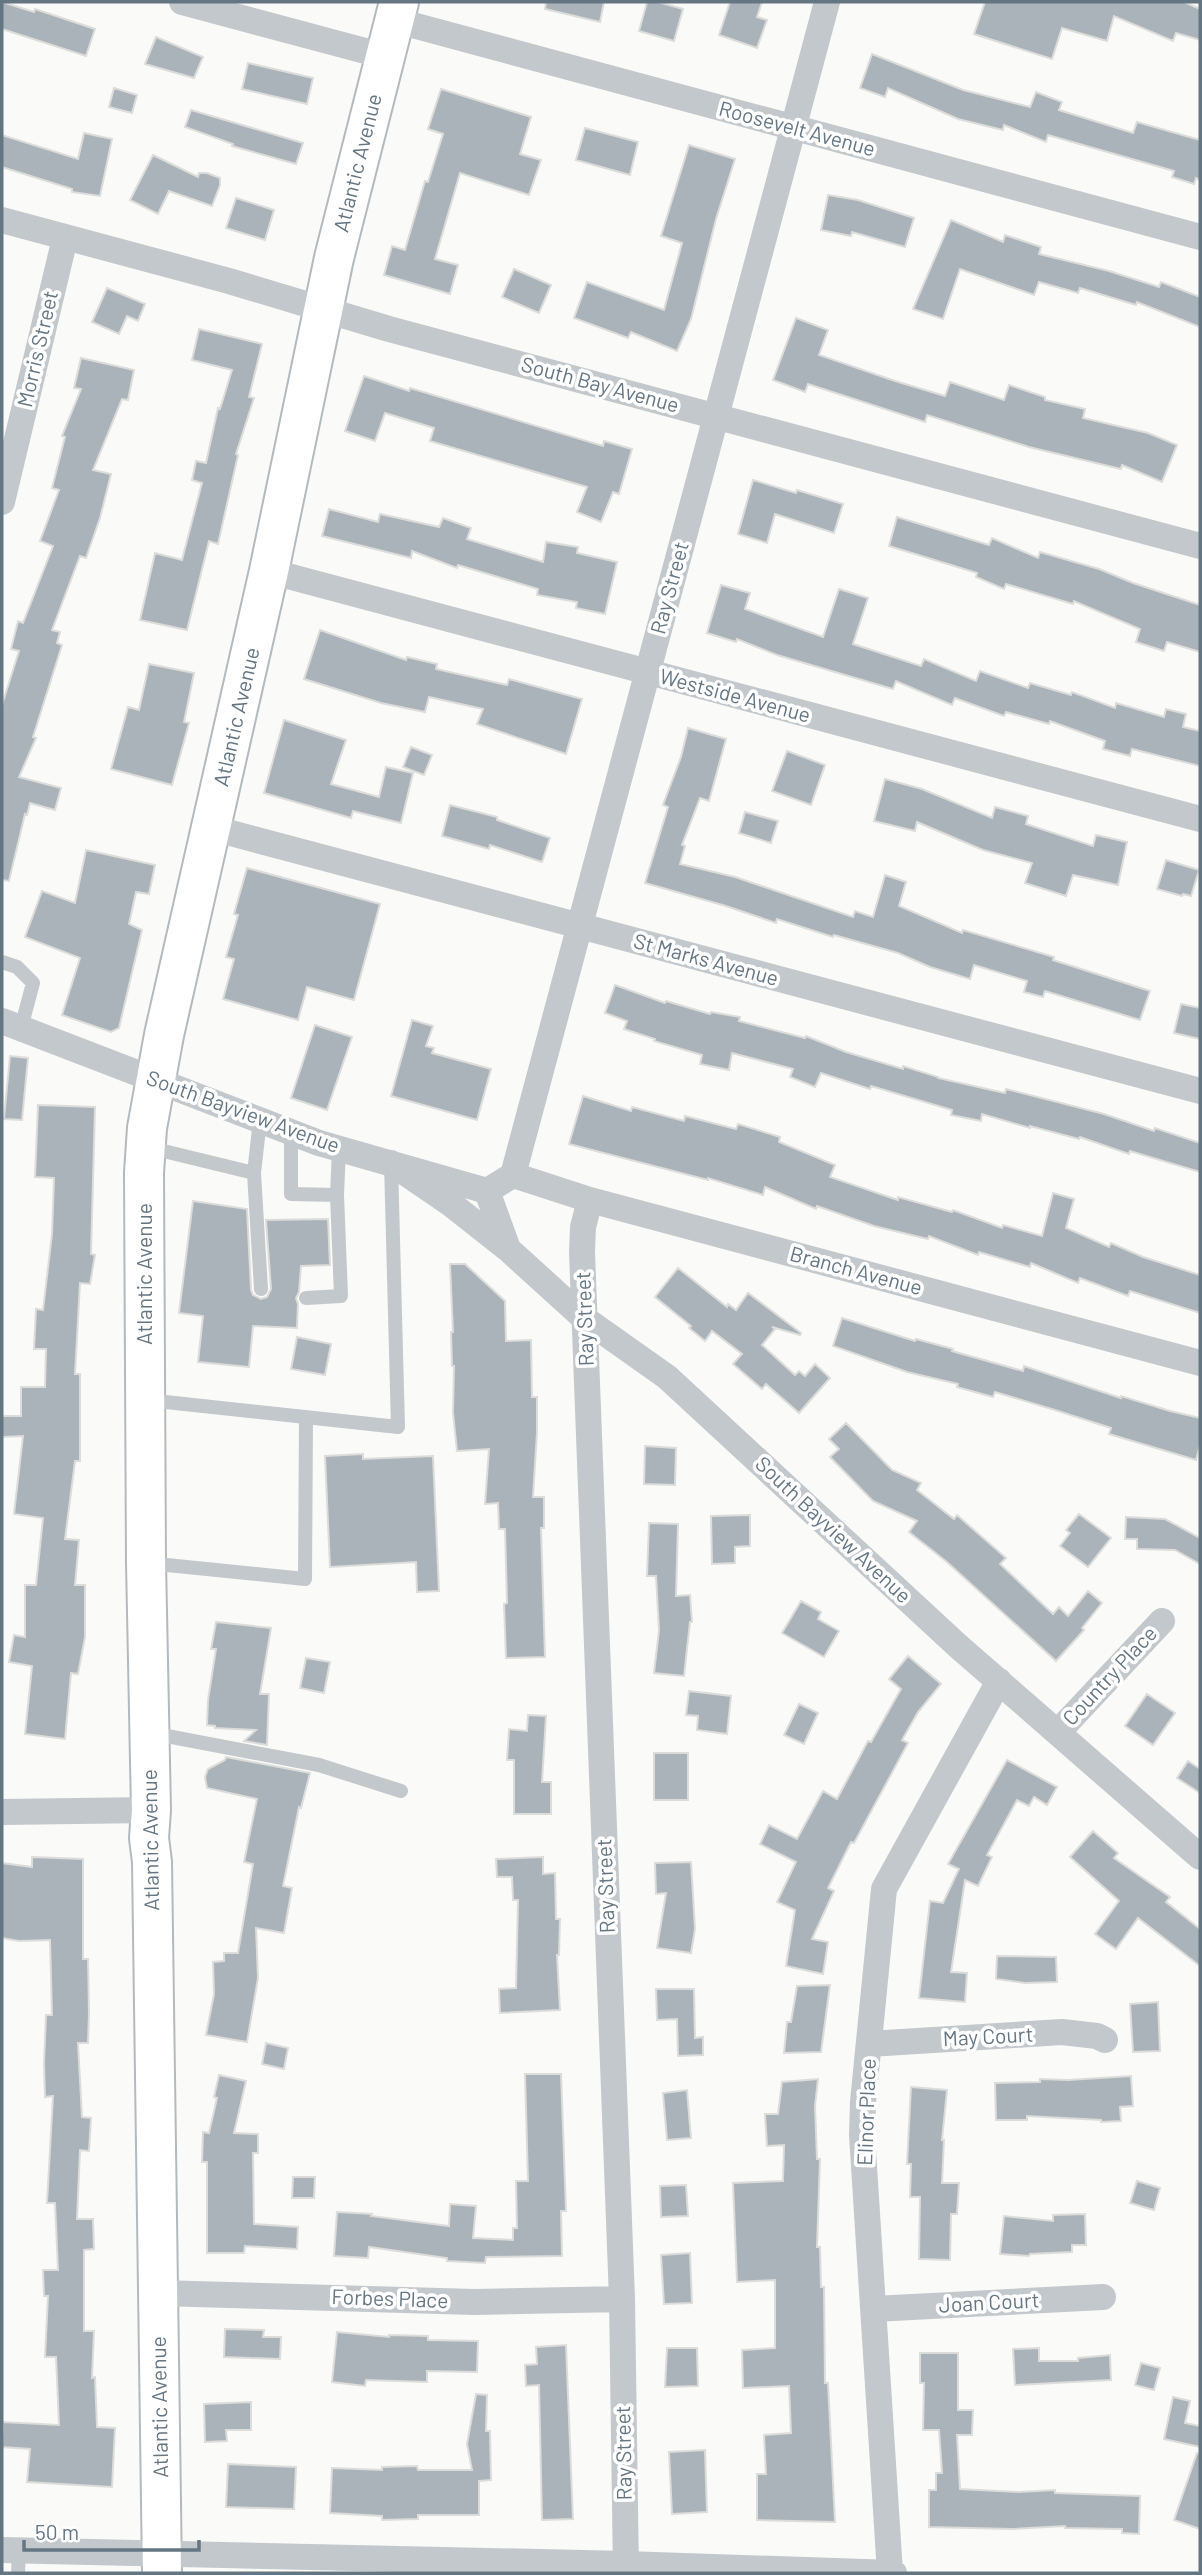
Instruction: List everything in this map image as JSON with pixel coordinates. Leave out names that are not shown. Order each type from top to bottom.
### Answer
[{"type":"main road","name":"Atlantic Avenue","points":[[162,2564],[152,1862],[149,1838],[151,1810],[146,1562],[146,1147],[155,1080],[270,571],[334,257],[392,26]]},
{"type":"street","name":"Roosevelt Avenue","points":[[182,2],[392,26],[793,128],[1200,237]]},
{"type":"street","name":"Ray Street","points":[[513,1175],[827,2]]},
{"type":"street","name":"South Bay Avenue","points":[[2,220],[229,281],[389,330],[1200,546]]},
{"type":"street","name":"Morris Street","points":[[2,502],[65,238]]},
{"type":"street","name":"Westside Avenue","points":[[270,571],[1200,819]]},
{"type":"street","name":"St Marks Avenue","points":[[212,828],[1200,1091]]},
{"type":"street","name":"South Bayview Avenue","points":[[11,1025],[339,1149],[487,1191],[508,1249],[585,1319],[667,1377],[999,1681],[1200,1857]]},
{"type":"street","points":[[391,1163],[451,1204],[508,1249]]},
{"type":"street","points":[[487,1191],[513,1175]]},
{"type":"street","name":"Branch Avenue","points":[[513,1175],[590,1200],[1200,1363]]},
{"type":"street","name":"Ray Street","points":[[590,1200],[583,1227],[585,1319],[622,2299],[626,2569]]},
{"type":"street","name":"Country Place","points":[[1058,1732],[1162,1621]]},
{"type":"street","name":"Elinor Place","points":[[892,2573],[862,2134],[884,1889],[999,1681]]},
{"type":"street","points":[[2,1812],[151,1810]]},
{"type":"street","name":"May Court","points":[[869,2044],[1062,2032],[1097,2036],[1105,2040]]},
{"type":"street","name":"Forbes Place","points":[[158,2293],[475,2302],[622,2299]]},
{"type":"street","name":"Joan Court","points":[[874,2309],[1103,2297]]},
{"type":"street","points":[[13,2558],[162,2564],[892,2573]]},
{"type":"lane","points":[[2,962],[17,967],[33,983],[11,1025]]},
{"type":"lane","points":[[260,1120],[254,1173],[261,1289]]},
{"type":"lane","points":[[291,1132],[291,1194],[337,1195]]},
{"type":"lane","points":[[146,1147],[254,1173]]},
{"type":"lane","points":[[306,1298],[341,1296],[337,1195],[339,1149]]},
{"type":"lane","points":[[145,1400],[398,1427],[391,1163]]},
{"type":"lane","points":[[146,1562],[305,1579],[306,1417]]},
{"type":"lane","points":[[149,1732],[319,1765],[401,1791]]},
{"type":"building","points":[[2,2],[34,12],[35,9],[95,29],[86,56],[2,29]]},
{"type":"building","points":[[546,2],[604,2],[600,22],[545,9]]},
{"type":"building","points":[[647,2],[683,9],[674,41],[639,31]]},
{"type":"building","points":[[730,2],[762,2],[757,17],[767,20],[757,48],[719,35]]},
{"type":"building","points":[[985,2],[1184,2],[1200,9],[1200,40],[1176,33],[1173,41],[1114,16],[1107,41],[1062,28],[1052,59],[974,34]]},
{"type":"building","points":[[156,37],[203,57],[194,78],[145,64]]},
{"type":"building","points":[[872,54],[963,90],[1030,107],[1036,92],[1062,102],[1059,110],[1133,133],[1137,122],[1200,140],[1200,180],[1196,178],[1194,184],[1172,177],[1174,171],[1048,135],[1046,142],[1004,125],[1003,130],[958,119],[888,88],[885,97],[860,88]]},
{"type":"building","points":[[248,63],[313,78],[307,104],[242,89]]},
{"type":"building","points":[[114,88],[137,95],[132,113],[109,107]]},
{"type":"building","points":[[441,89],[531,117],[520,154],[541,160],[529,195],[460,173],[435,259],[458,265],[450,294],[384,275],[392,246],[405,250],[425,181],[428,182],[443,134],[428,129]]},
{"type":"building","points":[[191,110],[303,143],[296,164],[232,146],[233,144],[185,127]]},
{"type":"building","points":[[585,128],[638,142],[630,175],[576,160]]},
{"type":"building","points":[[84,133],[112,139],[100,196],[72,192],[72,189],[2,167],[2,135],[78,159]]},
{"type":"building","points":[[689,145],[735,159],[716,219],[691,319],[677,351],[631,332],[628,338],[574,318],[587,282],[664,310],[682,243],[661,236]]},
{"type":"building","points":[[153,155],[198,177],[199,173],[207,173],[220,178],[212,206],[169,191],[158,214],[130,200]]},
{"type":"building","points":[[828,195],[858,200],[914,218],[905,247],[852,232],[851,236],[821,230]]},
{"type":"building","points":[[236,198],[274,210],[265,240],[226,228]]},
{"type":"building","points":[[951,220],[1003,242],[1005,235],[1041,247],[1039,254],[1109,271],[1159,287],[1161,282],[1200,297],[1200,327],[1137,302],[1136,305],[1080,288],[1078,293],[1039,282],[1034,295],[960,269],[943,319],[913,309]]},
{"type":"building","points":[[514,269],[551,285],[539,313],[502,297]]},
{"type":"building","points":[[107,288],[145,304],[138,321],[127,316],[119,334],[92,322]]},
{"type":"building","points":[[796,318],[828,330],[819,355],[895,381],[945,396],[950,382],[1004,400],[1009,385],[1045,397],[1045,400],[1085,409],[1083,418],[1148,433],[1177,445],[1162,482],[1122,465],[1121,469],[1029,447],[927,415],[925,422],[808,384],[805,392],[773,380]]},
{"type":"building","points":[[199,329],[262,344],[249,397],[254,398],[236,454],[238,455],[218,544],[209,541],[187,630],[140,620],[155,553],[182,560],[202,483],[192,480],[196,461],[206,463],[218,408],[220,409],[232,370],[192,360]]},
{"type":"building","points":[[81,358],[134,370],[128,400],[122,399],[93,470],[111,474],[86,558],[80,556],[52,630],[60,632],[57,643],[62,645],[33,737],[36,738],[19,777],[61,788],[55,810],[30,803],[9,881],[2,880],[2,705],[19,651],[11,649],[18,621],[23,623],[53,546],[40,541],[59,490],[52,488],[65,437],[62,436],[81,389],[74,388]]},
{"type":"building","points":[[364,376],[603,446],[604,441],[632,449],[619,494],[613,492],[601,522],[577,512],[587,487],[430,441],[434,428],[385,413],[375,441],[345,431]]},
{"type":"building","points":[[753,480],[843,504],[834,533],[775,514],[767,543],[738,534]]},
{"type":"building","points":[[329,509],[378,522],[380,514],[439,527],[443,518],[471,528],[467,539],[543,562],[546,542],[578,547],[577,553],[617,562],[605,614],[576,608],[577,602],[537,595],[538,589],[458,565],[457,568],[412,551],[411,558],[322,536]]},
{"type":"building","points":[[897,517],[989,545],[992,538],[1038,558],[1040,552],[1099,569],[1200,605],[1200,652],[1167,642],[1164,651],[1136,642],[1140,629],[1074,601],[1073,604],[1006,584],[1004,589],[976,577],[977,573],[889,546]]},
{"type":"building","points":[[721,585],[750,593],[745,609],[823,637],[839,589],[868,598],[853,644],[921,666],[924,659],[976,681],[980,671],[1028,688],[1030,683],[1071,695],[1072,692],[1115,708],[1116,703],[1164,717],[1166,709],[1186,714],[1183,727],[1200,731],[1200,766],[1132,749],[1130,756],[1103,749],[1105,741],[1050,721],[1049,724],[1006,712],[1004,716],[955,698],[952,705],[896,681],[893,689],[777,655],[737,639],[736,642],[707,633]]},
{"type":"building","points":[[320,630],[406,660],[407,657],[437,664],[436,669],[507,685],[509,679],[582,699],[566,754],[477,724],[483,709],[429,697],[425,712],[381,703],[304,679]]},
{"type":"building","points":[[149,664],[194,673],[184,722],[189,723],[172,785],[111,769],[128,707],[139,710]]},
{"type":"building","points":[[284,720],[346,740],[331,784],[379,797],[386,767],[413,773],[401,823],[353,811],[351,818],[264,793]]},
{"type":"building","points":[[688,728],[726,739],[709,801],[700,798],[682,845],[685,846],[680,864],[735,877],[853,917],[855,911],[873,917],[885,875],[906,882],[899,906],[962,933],[963,930],[1054,957],[1053,960],[1150,991],[1140,1020],[1045,991],[1043,997],[1024,992],[1027,981],[974,965],[970,979],[930,967],[898,953],[834,935],[833,937],[777,919],[776,923],[645,883],[668,807],[663,805],[681,757]]},
{"type":"building","points":[[411,747],[432,755],[424,775],[403,767]]},
{"type":"building","points":[[787,751],[825,765],[811,805],[772,791]]},
{"type":"building","points":[[885,779],[922,789],[992,818],[995,807],[1028,816],[1026,824],[1093,846],[1096,835],[1127,842],[1118,885],[1073,875],[1066,896],[1025,883],[1032,863],[983,850],[917,822],[915,831],[874,821]]},
{"type":"building","points":[[450,805],[497,817],[497,820],[550,838],[542,862],[490,845],[489,849],[442,836]]},
{"type":"building","points":[[745,812],[778,821],[771,843],[739,833]]},
{"type":"building","points":[[86,850],[155,865],[149,894],[136,892],[129,924],[142,930],[119,1028],[111,1032],[62,1015],[80,958],[25,937],[42,891],[75,903]]},
{"type":"building","points":[[1166,860],[1199,870],[1191,896],[1157,889]]},
{"type":"building","points":[[247,868],[380,904],[354,1000],[307,987],[298,1020],[223,999],[234,959],[226,957]]},
{"type":"building","points":[[615,985],[665,1003],[666,1001],[710,1014],[740,1017],[739,1021],[805,1038],[806,1036],[846,1052],[903,1069],[903,1066],[938,1078],[1005,1093],[1006,1089],[1104,1114],[1154,1131],[1155,1128],[1200,1143],[1200,1172],[1130,1151],[1129,1154],[1080,1137],[1079,1139],[1030,1128],[982,1114],[981,1121],[951,1115],[952,1110],[821,1073],[815,1087],[790,1077],[793,1069],[732,1053],[729,1070],[700,1064],[702,1055],[624,1029],[627,1021],[605,1013]]},
{"type":"building","points":[[1181,1004],[1200,1008],[1200,1039],[1174,1033]]},
{"type":"building","points":[[412,1020],[433,1026],[426,1046],[434,1048],[432,1053],[491,1069],[477,1120],[391,1096]]},
{"type":"building","points":[[315,1025],[352,1037],[327,1110],[291,1098]]},
{"type":"building","points":[[10,1056],[28,1058],[22,1120],[4,1119]]},
{"type":"building","points":[[583,1096],[631,1111],[632,1107],[684,1121],[685,1116],[736,1129],[738,1124],[780,1137],[779,1142],[835,1165],[830,1177],[898,1200],[898,1197],[952,1212],[953,1210],[1002,1228],[1003,1225],[1042,1236],[1053,1193],[1074,1199],[1066,1228],[1109,1247],[1111,1243],[1143,1257],[1200,1275],[1200,1313],[1130,1291],[1128,1296],[1080,1278],[1078,1283],[1031,1263],[1030,1267],[979,1252],[978,1255],[929,1236],[928,1239],[874,1226],[817,1206],[816,1209],[765,1187],[763,1195],[708,1178],[569,1144]]},
{"type":"building","points":[[38,1105],[95,1107],[91,1254],[95,1255],[90,1284],[80,1283],[75,1374],[80,1374],[80,1461],[75,1461],[65,1539],[79,1540],[75,1585],[85,1585],[85,1637],[78,1674],[71,1673],[65,1739],[25,1734],[32,1666],[9,1662],[14,1635],[25,1637],[25,1585],[36,1585],[43,1518],[14,1514],[23,1436],[2,1437],[2,1416],[21,1416],[21,1387],[45,1387],[46,1349],[34,1349],[36,1309],[43,1310],[52,1234],[54,1178],[35,1177]]},
{"type":"building","points":[[193,1201],[247,1209],[251,1290],[253,1295],[261,1299],[267,1297],[271,1289],[266,1220],[328,1219],[330,1265],[301,1266],[296,1298],[297,1328],[253,1326],[249,1367],[198,1362],[203,1316],[179,1313]]},
{"type":"building","points":[[450,1264],[465,1264],[505,1301],[506,1341],[531,1340],[532,1397],[537,1397],[533,1497],[544,1497],[544,1528],[541,1528],[545,1657],[506,1658],[505,1529],[499,1529],[498,1503],[485,1504],[489,1449],[457,1451],[453,1413]]},
{"type":"building","points":[[678,1268],[727,1307],[728,1304],[736,1310],[748,1293],[801,1333],[800,1335],[772,1327],[775,1329],[762,1345],[795,1375],[799,1371],[805,1376],[815,1364],[830,1378],[799,1413],[766,1384],[762,1389],[733,1364],[742,1354],[712,1331],[705,1341],[655,1297]]},
{"type":"building","points":[[842,1318],[1023,1371],[1024,1366],[1121,1398],[1200,1418],[1200,1445],[1196,1460],[1109,1434],[1111,1428],[1055,1410],[995,1392],[993,1397],[957,1387],[958,1384],[907,1372],[833,1346]]},
{"type":"building","points":[[297,1337],[331,1344],[325,1375],[291,1369]]},
{"type":"building","points":[[846,1423],[892,1470],[921,1483],[917,1490],[954,1519],[957,1515],[1006,1558],[1000,1564],[1053,1614],[1059,1607],[1068,1616],[1088,1591],[1102,1603],[1082,1628],[1084,1630],[1056,1661],[947,1562],[909,1532],[917,1521],[873,1501],[830,1457],[839,1449],[829,1439]]},
{"type":"building","points":[[645,1446],[676,1448],[675,1485],[644,1484]]},
{"type":"building","points":[[363,1454],[363,1459],[433,1456],[439,1591],[417,1592],[416,1562],[330,1567],[325,1456]]},
{"type":"building","points":[[1079,1514],[1111,1538],[1088,1567],[1060,1546],[1070,1533],[1066,1530]]},
{"type":"building","points":[[750,1515],[750,1546],[735,1547],[735,1563],[712,1564],[711,1516]]},
{"type":"building","points":[[1126,1517],[1165,1519],[1200,1538],[1200,1564],[1175,1550],[1137,1549],[1137,1539],[1125,1539]]},
{"type":"building","points":[[649,1523],[678,1524],[676,1596],[690,1595],[692,1622],[684,1676],[654,1673],[659,1630],[656,1576],[647,1576]]},
{"type":"building","points":[[801,1601],[821,1612],[818,1619],[839,1631],[824,1657],[782,1633]]},
{"type":"building","points":[[216,1622],[271,1628],[260,1694],[269,1694],[267,1745],[244,1741],[256,1730],[215,1728],[207,1725],[216,1649],[211,1649]]},
{"type":"building","points":[[908,1656],[941,1684],[918,1712],[902,1740],[908,1743],[828,1888],[834,1891],[812,1939],[828,1942],[823,1974],[786,1966],[795,1910],[777,1902],[796,1862],[760,1844],[769,1825],[797,1839],[823,1791],[837,1799],[868,1741],[871,1742],[901,1689],[889,1679]]},
{"type":"building","points":[[306,1658],[330,1662],[324,1693],[300,1688]]},
{"type":"building","points":[[689,1691],[731,1696],[727,1734],[697,1730],[698,1716],[686,1715]]},
{"type":"building","points":[[1147,1694],[1175,1713],[1153,1745],[1125,1726]]},
{"type":"building","points":[[799,1704],[818,1713],[804,1744],[784,1735]]},
{"type":"building","points":[[528,1715],[546,1716],[542,1782],[551,1782],[551,1814],[514,1814],[514,1760],[507,1760],[509,1729],[527,1731]]},
{"type":"building","points":[[654,1753],[688,1753],[688,1800],[654,1800]]},
{"type":"building","points":[[226,1757],[310,1773],[301,1808],[299,1807],[283,1886],[292,1888],[284,1933],[256,1928],[258,1978],[247,2042],[206,2035],[214,1994],[213,1962],[224,1961],[224,1953],[238,1953],[253,1864],[244,1862],[257,1799],[207,1788],[205,1777],[208,1769]]},
{"type":"building","points":[[1007,1760],[1057,1787],[1047,1805],[1034,1797],[1029,1806],[1017,1800],[987,1855],[992,1857],[978,1886],[965,1880],[951,1972],[967,1973],[965,2002],[919,1998],[930,1901],[943,1903],[959,1869],[948,1864]]},
{"type":"building","points":[[1188,1761],[1200,1769],[1200,1793],[1177,1778]]},
{"type":"building","points":[[1093,1831],[1118,1853],[1114,1858],[1170,1897],[1166,1902],[1200,1929],[1200,1966],[1138,1918],[1116,1949],[1095,1934],[1119,1901],[1070,1857]]},
{"type":"building","points":[[32,1857],[83,1859],[83,1959],[88,1959],[89,2013],[88,2043],[78,2043],[82,2117],[91,2118],[89,2151],[80,2150],[77,2219],[93,2219],[94,2249],[84,2250],[84,2331],[94,2331],[92,2378],[95,2377],[97,2427],[115,2428],[112,2487],[27,2482],[30,2449],[2,2447],[3,2422],[59,2425],[56,2357],[45,2357],[48,2296],[44,2296],[43,2270],[58,2270],[55,2203],[47,2203],[53,2096],[45,2097],[44,2063],[46,2015],[52,2015],[50,1940],[19,1941],[2,1938],[2,1863],[32,1867]]},
{"type":"building","points":[[543,1857],[543,1874],[555,1873],[556,1919],[560,1919],[557,1955],[560,2010],[500,2013],[499,1989],[516,1988],[518,1900],[513,1900],[512,1877],[497,1877],[496,1859]]},
{"type":"building","points":[[691,1862],[695,1929],[691,1953],[657,1948],[666,1893],[656,1894],[655,1863]]},
{"type":"building","points":[[997,1956],[1056,1957],[1057,1982],[1025,1983],[996,1979]]},
{"type":"building","points":[[830,1985],[821,2052],[784,2053],[787,2022],[791,2022],[797,1986]]},
{"type":"building","points":[[656,1989],[694,1989],[695,2038],[703,2037],[703,2055],[678,2056],[677,2019],[657,2020]]},
{"type":"building","points":[[1158,2002],[1160,2051],[1133,2052],[1130,2004]]},
{"type":"building","points":[[266,2043],[288,2048],[284,2069],[262,2064]]},
{"type":"building","points":[[525,2074],[561,2074],[566,2211],[561,2211],[562,2256],[486,2257],[485,2263],[447,2261],[447,2258],[369,2247],[368,2258],[334,2256],[337,2212],[372,2214],[371,2216],[449,2226],[450,2204],[476,2206],[473,2238],[513,2240],[513,2228],[517,2228],[516,2181],[528,2181]]},
{"type":"building","points":[[219,2075],[246,2081],[234,2133],[258,2134],[258,2153],[253,2153],[254,2224],[298,2227],[297,2249],[245,2246],[244,2253],[207,2253],[207,2162],[202,2162],[203,2132],[209,2133]]},
{"type":"building","points":[[1131,2076],[1133,2106],[1120,2107],[1121,2121],[1027,2116],[1027,2120],[996,2120],[995,2083]]},
{"type":"building","points":[[818,2079],[815,2106],[817,2159],[820,2159],[817,2247],[820,2247],[821,2287],[824,2287],[825,2383],[828,2383],[835,2522],[757,2520],[757,2474],[766,2474],[764,2435],[791,2433],[789,2386],[743,2388],[742,2350],[775,2348],[775,2280],[737,2282],[733,2183],[783,2181],[784,2145],[767,2146],[765,2114],[778,2114],[782,2082]]},
{"type":"building","points":[[911,2087],[947,2090],[942,2140],[942,2183],[959,2183],[957,2214],[951,2214],[950,2260],[919,2259],[920,2197],[910,2197],[911,2164],[907,2164]]},
{"type":"building","points":[[687,2090],[691,2138],[667,2140],[663,2093]]},
{"type":"building","points":[[293,2177],[315,2177],[314,2198],[292,2198]]},
{"type":"building","points":[[1137,2181],[1160,2188],[1154,2210],[1130,2203]]},
{"type":"building","points":[[686,2185],[688,2216],[661,2217],[660,2186]]},
{"type":"building","points":[[1085,2214],[1086,2245],[1072,2245],[1072,2252],[1029,2256],[1000,2254],[1004,2216],[1053,2221],[1053,2215]]},
{"type":"building","points":[[690,2253],[692,2303],[664,2304],[661,2255]]},
{"type":"building","points":[[225,2329],[264,2330],[263,2337],[281,2337],[280,2359],[224,2357]]},
{"type":"building","points":[[337,2332],[389,2337],[428,2336],[428,2340],[478,2341],[477,2372],[427,2371],[427,2382],[366,2380],[365,2386],[332,2382]]},
{"type":"building","points":[[566,2345],[573,2519],[542,2520],[539,2385],[526,2386],[525,2365],[537,2364],[536,2347]]},
{"type":"building","points":[[667,2348],[697,2348],[698,2386],[665,2387]]},
{"type":"building","points":[[1039,2348],[1039,2361],[1078,2361],[1078,2358],[1110,2355],[1111,2380],[1015,2385],[1013,2349]]},
{"type":"building","points":[[920,2353],[958,2353],[958,2410],[973,2410],[972,2435],[957,2435],[960,2489],[1019,2492],[1055,2490],[1055,2493],[1140,2496],[1139,2534],[1122,2533],[1122,2529],[1065,2526],[1012,2529],[929,2527],[929,2490],[936,2490],[936,2473],[942,2473],[939,2430],[923,2430],[924,2383],[920,2383]]},
{"type":"building","points":[[1141,2363],[1160,2368],[1154,2390],[1135,2385]]},
{"type":"building","points":[[476,2394],[487,2395],[486,2431],[490,2431],[491,2480],[479,2481],[479,2515],[418,2515],[418,2519],[382,2520],[382,2516],[330,2513],[332,2468],[382,2470],[382,2467],[417,2466],[418,2470],[472,2470],[467,2444]]},
{"type":"building","points":[[1173,2397],[1190,2401],[1185,2423],[1200,2426],[1200,2447],[1164,2439]]},
{"type":"building","points":[[251,2402],[251,2430],[226,2430],[227,2441],[205,2442],[204,2404]]},
{"type":"building","points":[[705,2450],[707,2512],[672,2514],[669,2452]]},
{"type":"building","points":[[1197,2453],[1200,2454],[1200,2529],[1174,2520]]},
{"type":"building","points":[[228,2464],[296,2467],[294,2509],[226,2507]]}]
